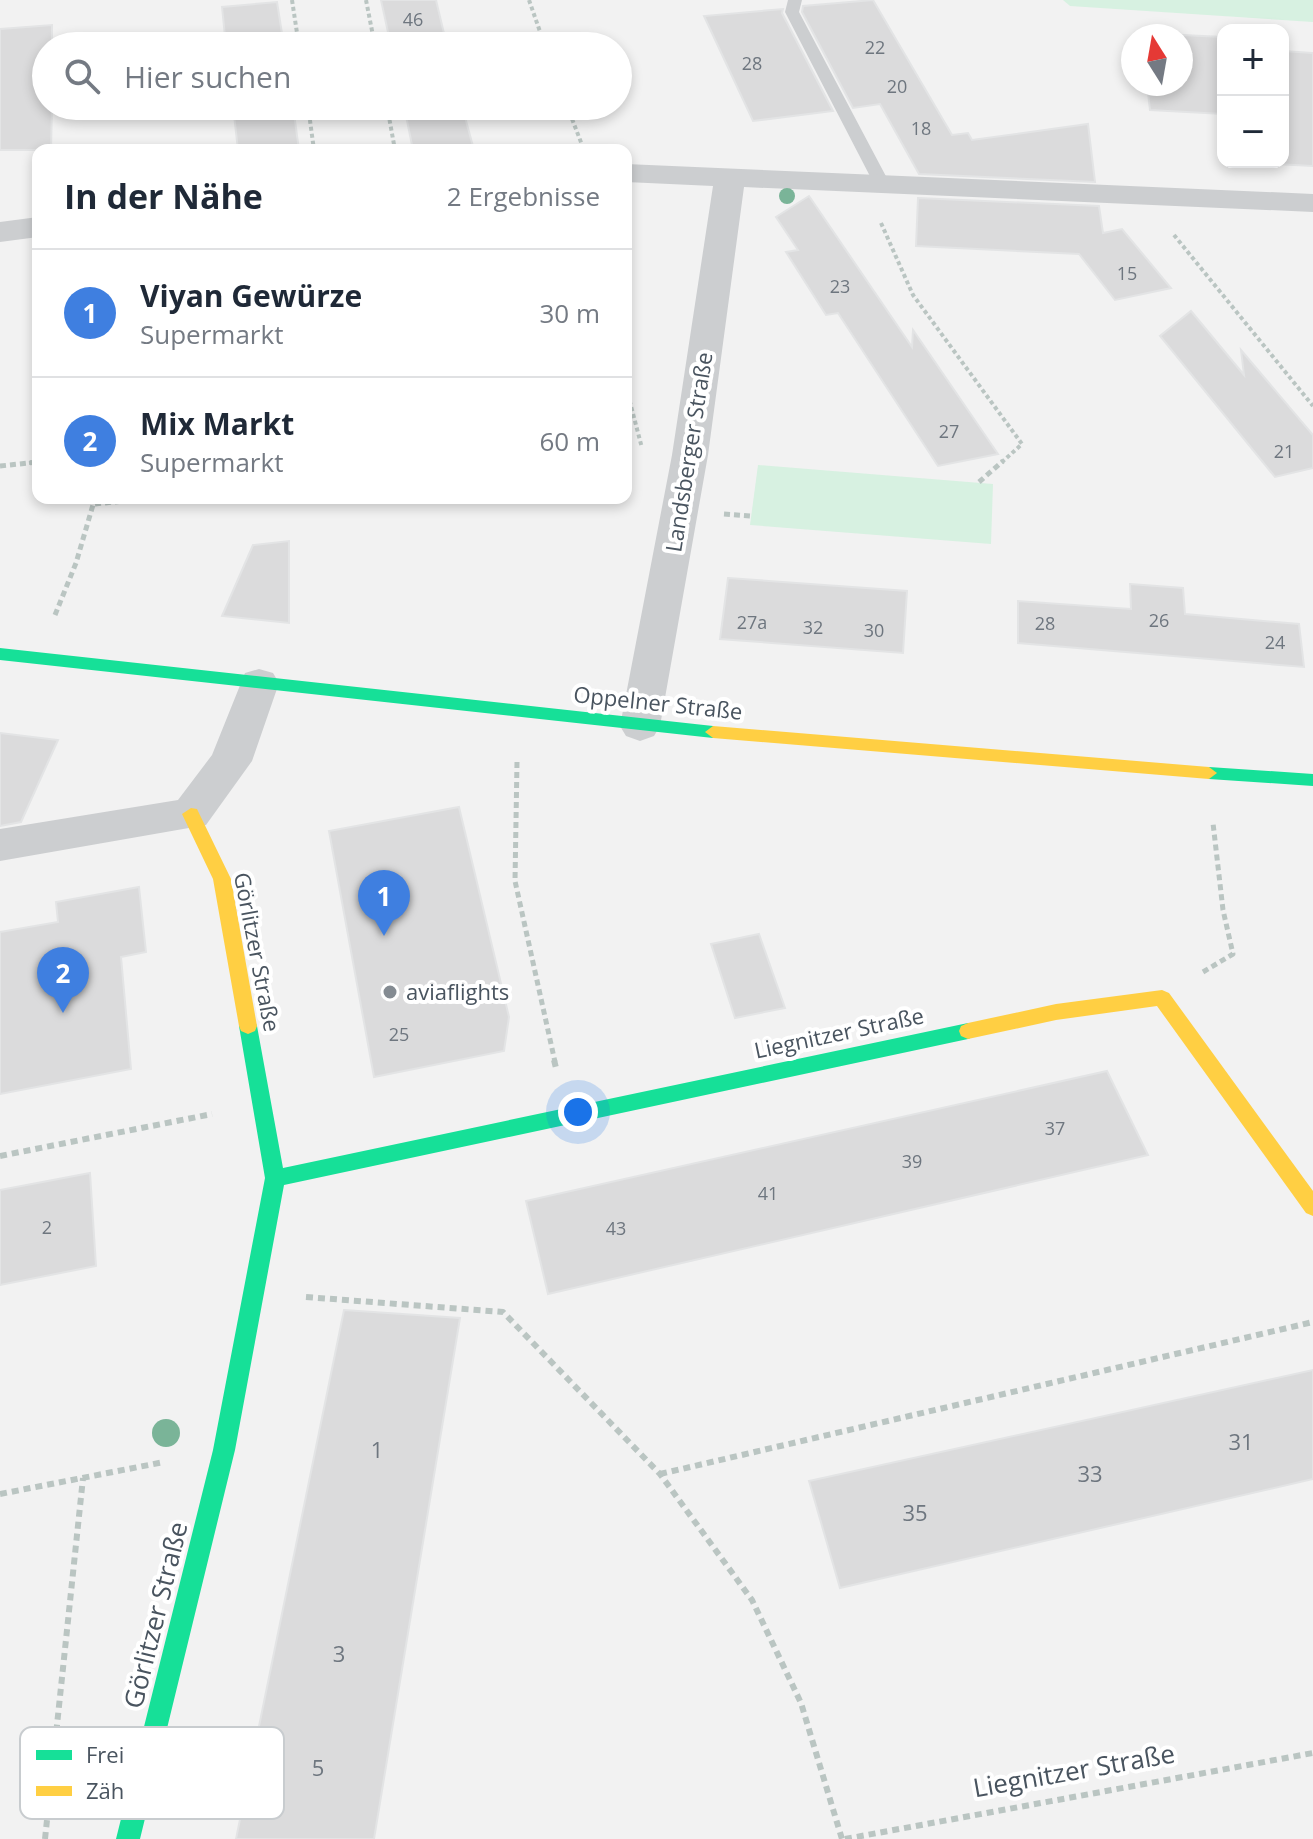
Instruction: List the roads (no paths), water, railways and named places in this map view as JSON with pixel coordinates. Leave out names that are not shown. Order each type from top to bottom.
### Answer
[{"type":"street","points":[[632,173],[1313,203]]},
{"type":"street","name":"Landsberger Straße","points":[[640,726],[690,455],[730,176]]},
{"type":"street","points":[[0,232],[32,228]]},
{"type":"street","name":"Oppelner Straße","points":[[0,654],[640,726],[956,756],[1313,780]]},
{"type":"street","points":[[0,845],[191,814],[231,761],[259,683]]},
{"type":"street","name":"Görlitzer Straße","points":[[156,1727],[224,1450],[275,1178],[222,879],[191,814]]},
{"type":"street","name":"Liegnitzer Straße","points":[[275,1178],[1056,1012],[1162,998],[1313,1207]]},
{"type":"street","name":"Görlitzer Straße","points":[[128,1839],[133,1819]]},
{"type":"lane","points":[[795,0],[792,12],[881,182]]},
{"type":"place","name":"Viyan Gewürze","points":[[384,936]]},
{"type":"place","name":"aviaflights","points":[[390,992]]},
{"type":"place","name":"Mix Markt","points":[[63,1013]]}]
